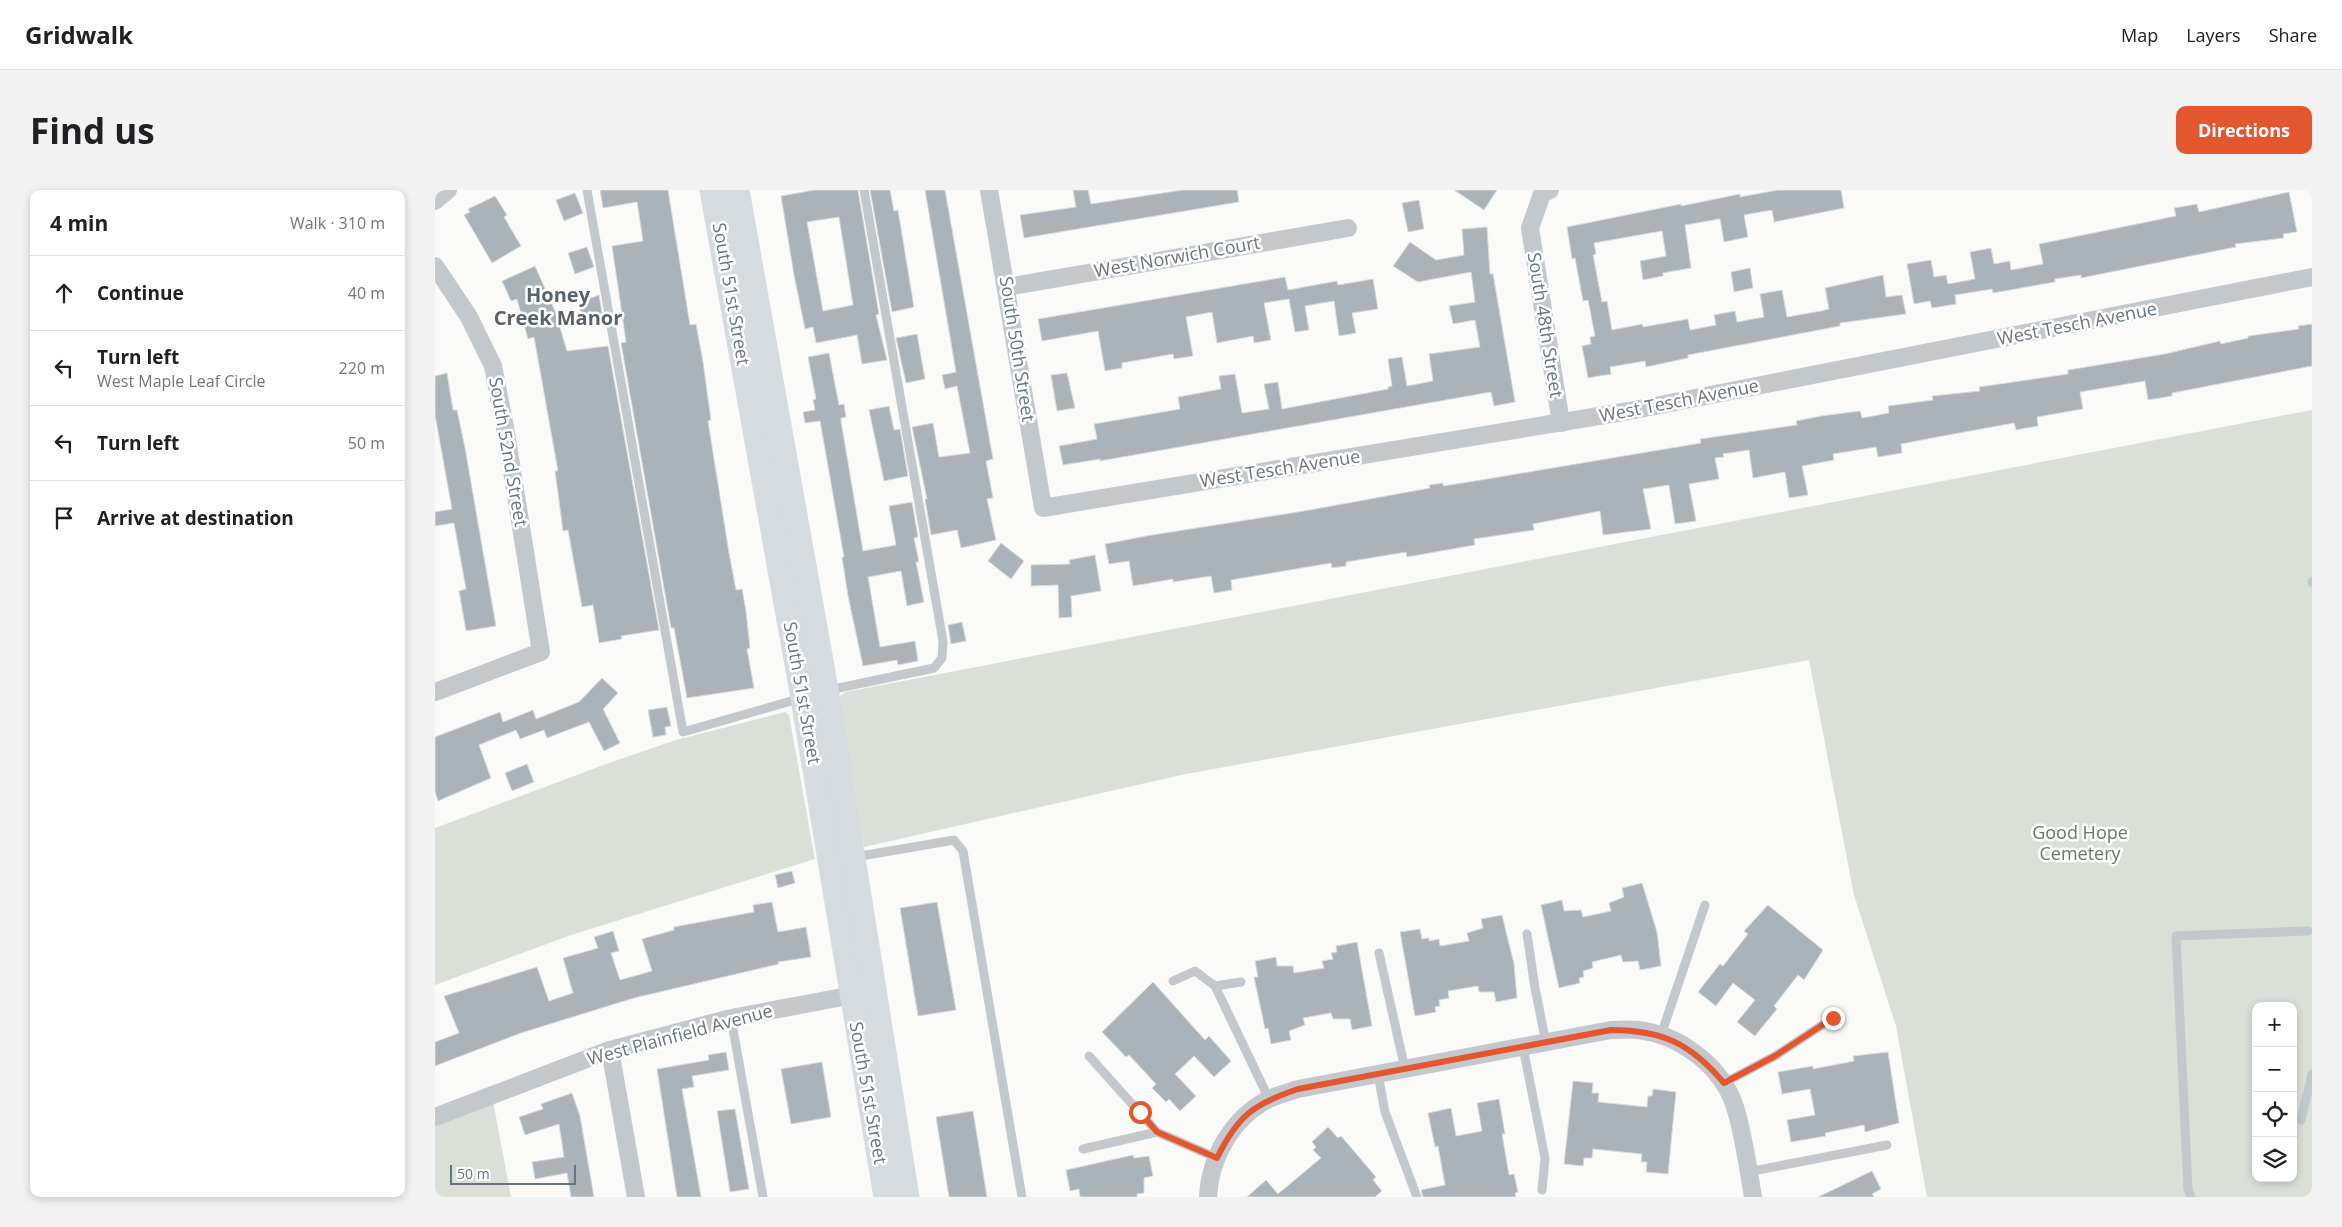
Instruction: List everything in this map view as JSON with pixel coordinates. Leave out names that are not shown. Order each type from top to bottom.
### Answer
[{"type":"street","points":[[435,201],[448,190]]},
{"type":"street","name":"South 51st Street","points":[[712,190],[815,694]]},
{"type":"street","name":"South 51st Street","points":[[737,190],[863,993],[907,1197]]},
{"type":"street","name":"South 50th Street","points":[[989,190],[1007,287],[1043,508]]},
{"type":"street","name":"South 48th Street","points":[[1550,190],[1542,194],[1530,228],[1561,423]]},
{"type":"street","name":"West Norwich Court","points":[[1007,287],[1348,228]]},
{"type":"street","name":"South 52nd Street","points":[[435,266],[469,317],[493,366],[505,427],[541,652],[435,692]]},
{"type":"street","name":"West Tesch Avenue","points":[[1043,508],[1629,412],[2312,278]]},
{"type":"street","name":"South 51st Street","points":[[863,993],[886,1197]]},
{"type":"street","name":"West Plainfield Avenue","points":[[435,1117],[611,1050],[731,1018],[863,993]]},
{"type":"street","points":[[1208,1197],[1209,1184],[1217,1158],[1229,1133],[1246,1114],[1269,1099],[1298,1089],[1611,1030],[1637,1030],[1661,1035],[1685,1046],[1707,1063],[1724,1083],[1735,1107],[1753,1197]]},
{"type":"street","points":[[611,1050],[636,1197]]},
{"type":"lane","points":[[587,190],[683,732],[815,694],[934,668],[942,658],[943,641],[864,190]]},
{"type":"lane","points":[[841,860],[953,840],[963,851],[1022,1197]]},
{"type":"lane","points":[[1661,1035],[1705,905]]},
{"type":"lane","points":[[2191,1197],[2188,1189],[2176,936],[2308,932]]},
{"type":"lane","points":[[1527,934],[1535,988],[1547,1043]]},
{"type":"lane","points":[[1379,953],[1405,1069]]},
{"type":"lane","points":[[1173,981],[1195,971],[1215,986],[1269,1099]]},
{"type":"lane","points":[[1215,986],[1241,982]]},
{"type":"lane","points":[[731,1018],[763,1197]]},
{"type":"lane","points":[[1724,1083],[1775,1056],[1833,1018]]},
{"type":"lane","points":[[1523,1047],[1545,1158],[1542,1190]]},
{"type":"lane","points":[[1089,1056],[1157,1132],[1217,1158]]},
{"type":"lane","points":[[1378,1074],[1385,1112],[1417,1197]]},
{"type":"lane","points":[[2301,1120],[2312,1074]]},
{"type":"lane","points":[[1083,1149],[1157,1132]]},
{"type":"lane","points":[[1748,1172],[1887,1145]]},
{"type":"green space","name":"Good Hope Cemetery","points":[[2312,410],[2312,1197],[1927,1197],[1896,1026],[1854,895],[1809,660],[1181,775],[864,847],[838,697],[846,692]]},
{"type":"green space","points":[[785,712],[789,715],[815,859],[571,935],[435,985],[435,828],[676,740]]},
{"type":"green space","points":[[493,1101],[511,1197],[435,1197],[435,1124]]},
{"type":"building","points":[[600,190],[668,190],[690,325],[696,324],[703,362],[711,420],[708,421],[729,553],[736,590],[742,589],[746,611],[750,648],[747,649],[754,688],[687,698],[674,628],[671,628],[621,343],[626,342],[612,246],[643,241],[637,202],[603,208]]},
{"type":"building","points":[[814,190],[858,190],[879,314],[876,315],[887,360],[862,364],[857,335],[816,343],[813,327],[805,329],[781,196]],"holes":[[[839,217],[853,305],[823,311],[807,222]]]},
{"type":"building","points":[[870,190],[890,190],[894,211],[898,210],[914,307],[892,312]]},
{"type":"building","points":[[925,190],[945,190],[993,459],[986,461],[993,498],[987,499],[996,540],[961,548],[957,530],[931,535],[925,499],[927,499],[912,427],[933,423],[939,457],[970,453],[957,386],[945,389],[942,375],[956,372]]},
{"type":"building","points":[[1073,190],[1088,190],[1091,204],[1182,190],[1237,190],[1239,202],[1024,238],[1020,215],[1076,207]]},
{"type":"building","points":[[1454,190],[1497,190],[1484,210]]},
{"type":"building","points":[[1778,190],[1841,190],[1844,208],[1774,222],[1772,210],[1744,215],[1748,237],[1724,242],[1720,219],[1685,225],[1691,268],[1663,273],[1663,276],[1643,280],[1640,261],[1666,256],[1662,231],[1594,243],[1596,254],[1593,255],[1602,302],[1607,301],[1612,330],[1642,324],[1643,327],[1688,319],[1690,330],[1716,325],[1714,315],[1735,311],[1737,322],[1764,317],[1760,294],[1782,290],[1787,317],[1821,311],[1829,309],[1825,288],[1883,275],[1886,297],[1902,295],[1906,314],[1840,323],[1840,326],[1688,355],[1688,358],[1646,367],[1645,361],[1610,367],[1611,374],[1588,378],[1582,346],[1591,344],[1590,337],[1595,336],[1588,300],[1583,301],[1575,258],[1572,259],[1567,227],[1681,204],[1681,206],[1740,194],[1740,197]]},
{"type":"building","points":[[2289,192],[2297,232],[2283,234],[2284,238],[2235,244],[2236,247],[2081,278],[2081,275],[2055,279],[2055,282],[1993,293],[1992,289],[1955,295],[1956,304],[1932,308],[1930,301],[1914,304],[1907,264],[1931,260],[1934,277],[1946,275],[1948,284],[1975,279],[1970,252],[1991,248],[1994,264],[2010,261],[2011,270],[2043,264],[2039,244],[2176,216],[2174,208],[2197,204],[2199,212]]},
{"type":"building","points":[[575,193],[583,213],[564,221],[556,200]]},
{"type":"building","points":[[495,196],[507,215],[504,217],[521,246],[492,263],[464,215],[470,212],[468,209]]},
{"type":"building","points":[[1419,200],[1424,229],[1408,232],[1402,203]]},
{"type":"building","points":[[1487,227],[1490,274],[1493,274],[1515,402],[1494,406],[1491,392],[1100,461],[1100,459],[1063,465],[1059,446],[1097,439],[1094,424],[1180,409],[1178,397],[1221,389],[1219,376],[1235,374],[1242,413],[1269,409],[1264,384],[1278,382],[1282,409],[1388,389],[1388,387],[1392,386],[1388,359],[1402,357],[1407,386],[1433,381],[1429,354],[1480,347],[1475,320],[1453,324],[1449,306],[1475,302],[1471,272],[1418,282],[1393,266],[1410,242],[1436,260],[1464,255],[1462,229]]},
{"type":"building","points":[[587,247],[594,267],[575,274],[568,253]]},
{"type":"building","points":[[535,266],[555,311],[567,351],[608,346],[659,630],[621,636],[622,639],[599,643],[593,605],[582,607],[568,530],[563,531],[555,471],[558,471],[534,337],[528,339],[517,299],[511,301],[502,281]]},
{"type":"building","points":[[1750,268],[1753,288],[1734,292],[1731,272]]},
{"type":"building","points":[[1285,277],[1288,290],[1337,281],[1338,285],[1373,279],[1378,309],[1352,313],[1356,333],[1339,336],[1334,301],[1305,306],[1309,330],[1295,332],[1289,299],[1264,303],[1271,340],[1254,343],[1253,336],[1217,343],[1212,312],[1186,317],[1193,356],[1174,359],[1173,354],[1122,363],[1122,368],[1105,371],[1098,331],[1042,341],[1038,319]]},
{"type":"building","points":[[599,295],[602,313],[584,320],[577,303]]},
{"type":"building","points":[[2312,324],[2312,366],[2172,393],[2172,396],[2148,400],[2145,381],[2080,392],[2083,409],[2037,417],[2038,426],[2016,430],[2014,423],[1901,444],[1902,453],[1878,457],[1876,447],[1833,454],[1834,460],[1802,466],[1808,495],[1789,498],[1785,472],[1753,478],[1749,450],[1723,454],[1724,457],[1715,458],[1719,479],[1689,484],[1696,521],[1675,524],[1669,485],[1643,489],[1651,529],[1603,535],[1600,511],[1533,524],[1534,530],[1474,539],[1475,545],[1407,557],[1406,552],[1346,562],[1346,566],[1332,568],[1331,563],[1231,580],[1232,590],[1214,593],[1211,576],[1173,582],[1173,579],[1133,586],[1129,561],[1109,564],[1105,544],[1304,511],[1430,488],[1429,485],[1443,483],[1443,486],[1701,443],[1700,439],[1797,425],[1796,421],[1821,416],[1860,411],[1862,418],[1889,413],[1888,406],[1933,400],[1932,396],[1980,391],[1979,387],[2068,374],[2068,370],[2165,354],[2220,341],[2221,344],[2248,338],[2248,336],[2299,329],[2298,326]]},
{"type":"building","points":[[917,334],[925,379],[906,383],[896,338]]},
{"type":"building","points":[[829,353],[839,405],[844,404],[846,417],[841,418],[841,421],[863,551],[896,545],[889,506],[912,502],[918,537],[914,538],[919,562],[916,562],[924,602],[907,606],[901,571],[868,577],[880,647],[915,641],[918,661],[898,665],[897,660],[863,666],[848,596],[842,557],[844,557],[820,421],[805,423],[803,412],[815,410],[813,400],[816,399],[808,357]]},
{"type":"building","points":[[447,373],[453,410],[457,410],[465,448],[496,626],[466,631],[459,591],[466,589],[454,523],[435,526],[435,512],[452,509],[435,415],[435,376]]},
{"type":"building","points":[[1067,373],[1075,408],[1057,411],[1051,375]]},
{"type":"building","points":[[889,406],[894,430],[900,429],[908,476],[884,481],[869,410]]},
{"type":"building","points":[[1001,543],[1024,561],[1011,579],[988,561]]},
{"type":"building","points":[[1095,555],[1101,591],[1071,596],[1072,617],[1059,618],[1058,585],[1031,586],[1031,565],[1070,564],[1069,560]]},
{"type":"building","points":[[962,622],[966,641],[951,644],[948,625]]},
{"type":"building","points":[[602,678],[618,693],[603,709],[620,743],[604,751],[589,722],[547,738],[544,730],[520,739],[516,730],[479,745],[491,778],[438,801],[435,792],[435,737],[500,712],[503,722],[533,710],[536,719],[579,702]]},
{"type":"building","points":[[667,707],[671,726],[665,727],[666,735],[653,737],[648,710]]},
{"type":"building","points":[[527,764],[534,782],[512,791],[505,773]]},
{"type":"building","points":[[792,871],[795,883],[778,888],[775,875]]},
{"type":"building","points":[[1642,883],[1657,932],[1661,966],[1640,970],[1638,961],[1623,962],[1621,955],[1592,962],[1593,968],[1583,971],[1584,977],[1579,978],[1580,983],[1559,988],[1541,905],[1562,900],[1564,911],[1581,910],[1583,917],[1611,911],[1609,903],[1624,897],[1622,888]]},
{"type":"building","points":[[772,902],[778,932],[806,927],[811,957],[778,962],[779,964],[634,998],[521,1033],[435,1066],[435,1042],[459,1033],[444,996],[537,967],[549,1001],[573,993],[563,958],[598,948],[594,937],[613,931],[619,951],[611,953],[620,980],[652,971],[642,939],[674,930],[674,927],[754,912],[753,905]]},
{"type":"building","points":[[937,902],[956,1010],[918,1016],[900,908]]},
{"type":"building","points":[[1768,905],[1823,950],[1804,980],[1798,975],[1774,1006],[1777,1009],[1755,1036],[1737,1022],[1755,1000],[1733,983],[1716,1006],[1698,992],[1720,964],[1723,966],[1748,934],[1744,931]]},
{"type":"building","points":[[1502,915],[1514,964],[1517,998],[1496,1002],[1494,992],[1479,992],[1478,986],[1448,991],[1449,998],[1439,1000],[1440,1006],[1435,1007],[1436,1012],[1415,1016],[1400,932],[1420,929],[1422,939],[1429,938],[1429,941],[1439,939],[1440,946],[1469,941],[1467,933],[1483,928],[1481,919]]},
{"type":"building","points":[[1357,942],[1372,1026],[1352,1030],[1350,1019],[1333,1019],[1331,1013],[1303,1018],[1305,1025],[1289,1031],[1291,1040],[1271,1044],[1268,1028],[1265,1029],[1254,977],[1258,977],[1255,961],[1276,957],[1277,966],[1293,966],[1294,973],[1324,968],[1322,961],[1333,959],[1331,953],[1337,952],[1336,946]]},
{"type":"building","points":[[1153,982],[1205,1040],[1209,1036],[1231,1061],[1214,1077],[1194,1056],[1175,1074],[1196,1096],[1180,1111],[1169,1099],[1166,1102],[1152,1088],[1156,1084],[1129,1055],[1126,1057],[1102,1032]]},
{"type":"building","points":[[726,1052],[729,1070],[692,1076],[694,1087],[682,1089],[701,1197],[677,1197],[657,1069],[709,1060],[708,1055]]},
{"type":"building","points":[[1888,1052],[1899,1123],[1865,1132],[1864,1125],[1825,1133],[1826,1136],[1791,1142],[1787,1120],[1815,1115],[1810,1089],[1782,1094],[1778,1072],[1813,1066],[1813,1069],[1854,1061],[1853,1056]]},
{"type":"building","points":[[822,1062],[831,1117],[791,1124],[781,1069]]},
{"type":"building","points":[[1573,1081],[1593,1083],[1592,1093],[1599,1093],[1598,1102],[1647,1107],[1648,1096],[1652,1096],[1653,1089],[1676,1092],[1668,1174],[1646,1172],[1647,1162],[1641,1162],[1642,1154],[1593,1149],[1592,1158],[1584,1158],[1583,1166],[1564,1164]]},
{"type":"building","points":[[572,1093],[580,1116],[594,1197],[571,1197],[567,1173],[535,1179],[532,1162],[564,1157],[559,1124],[525,1135],[519,1117],[543,1109],[541,1104]]},
{"type":"building","points":[[1499,1099],[1505,1134],[1502,1134],[1509,1175],[1514,1174],[1518,1192],[1515,1193],[1516,1197],[1423,1197],[1421,1190],[1445,1185],[1438,1146],[1435,1147],[1428,1113],[1451,1108],[1456,1136],[1482,1131],[1477,1103]]},
{"type":"building","points":[[735,1109],[749,1189],[730,1192],[717,1111]]},
{"type":"building","points":[[973,1111],[987,1197],[949,1197],[936,1117]]},
{"type":"building","points":[[1328,1127],[1338,1138],[1341,1136],[1376,1177],[1373,1180],[1382,1191],[1375,1197],[1247,1197],[1266,1180],[1278,1194],[1321,1158],[1313,1150],[1316,1147],[1312,1142]]},
{"type":"building","points":[[1133,1155],[1134,1158],[1149,1156],[1153,1176],[1144,1178],[1144,1193],[1137,1194],[1137,1197],[1080,1197],[1079,1189],[1070,1191],[1066,1170]]},
{"type":"building","points":[[1872,1171],[1881,1189],[1872,1194],[1874,1197],[1818,1197]]},
{"type":"district","name":"Honey Creek Manor","points":[[558,306]]},
{"type":"route","points":[[1140,1112],[1157,1132],[1217,1158],[1229,1133],[1246,1114],[1269,1099],[1298,1089],[1611,1030],[1637,1030],[1661,1035],[1685,1046],[1707,1063],[1724,1083],[1775,1056],[1833,1018]]}]
